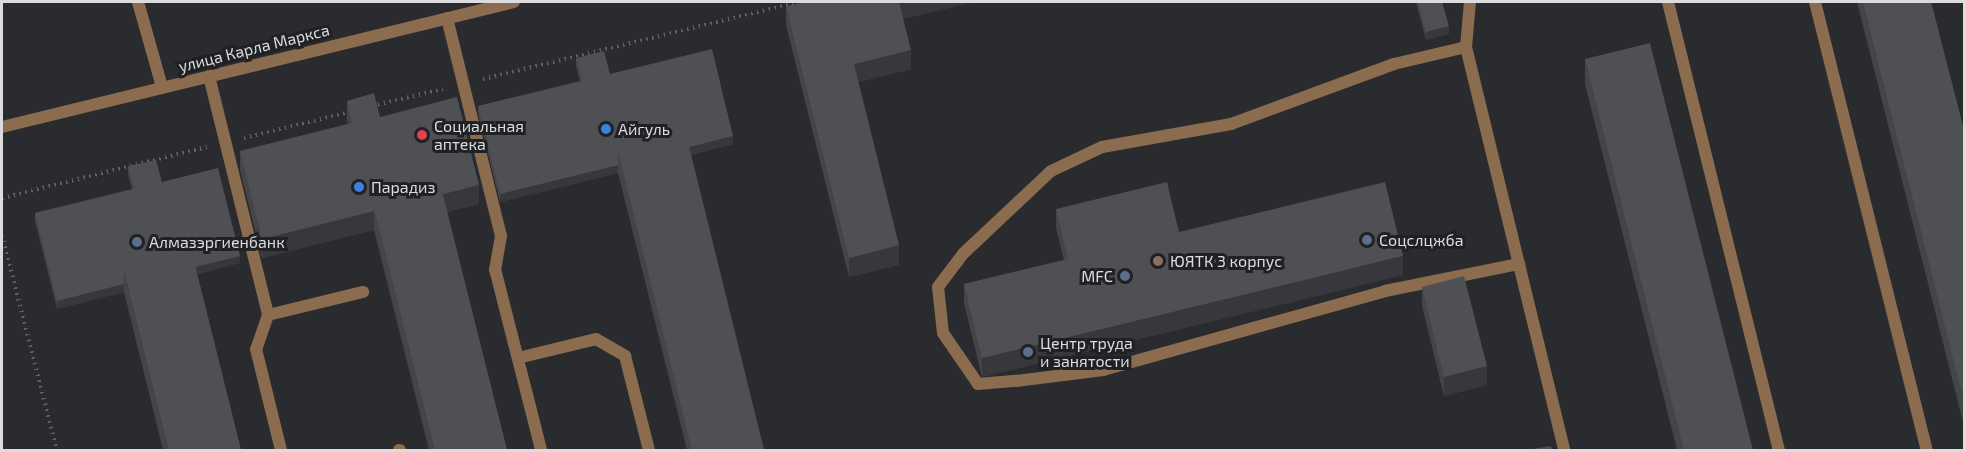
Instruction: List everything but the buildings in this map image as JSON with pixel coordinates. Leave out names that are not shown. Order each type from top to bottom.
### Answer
[{"type":"street","points":[[138,2],[162,87]]},
{"type":"street","name":"улица Карла Маркса","points":[[2,127],[511,2]]},
{"type":"street","points":[[1470,2],[1466,47],[1564,450]]},
{"type":"street","points":[[1668,2],[1779,450]]},
{"type":"street","points":[[1815,2],[1927,450]]},
{"type":"street","points":[[447,18],[501,236],[495,269],[541,450]]},
{"type":"street","points":[[1466,47],[1394,64],[1231,124],[1102,147],[1051,171],[963,254],[938,288],[943,333],[978,384],[1016,381],[1103,370],[1385,291],[1519,264]]},
{"type":"street","points":[[209,76],[268,315],[256,349],[281,450]]},
{"type":"street","points":[[268,315],[363,291]]},
{"type":"street","points":[[518,358],[596,339],[625,356],[649,450]]},
{"type":"path","points":[[2,198],[798,2]]},
{"type":"path","points":[[2,235],[57,450]]},
{"type":"place","name":"Айгуль","points":[[606,129]]},
{"type":"place","name":"Социальная аптека","points":[[422,135]]},
{"type":"place","name":"Парадиз","points":[[359,187]]},
{"type":"place","name":"Соцслцжба","points":[[1367,240]]},
{"type":"place","name":"Алмазэргиенбанк","points":[[137,242]]},
{"type":"place","name":"ЮЯТК 3 корпус","points":[[1158,261]]},
{"type":"place","name":"MFC","points":[[1125,276]]},
{"type":"place","name":"Центр труда и занятости","points":[[1028,352]]}]
